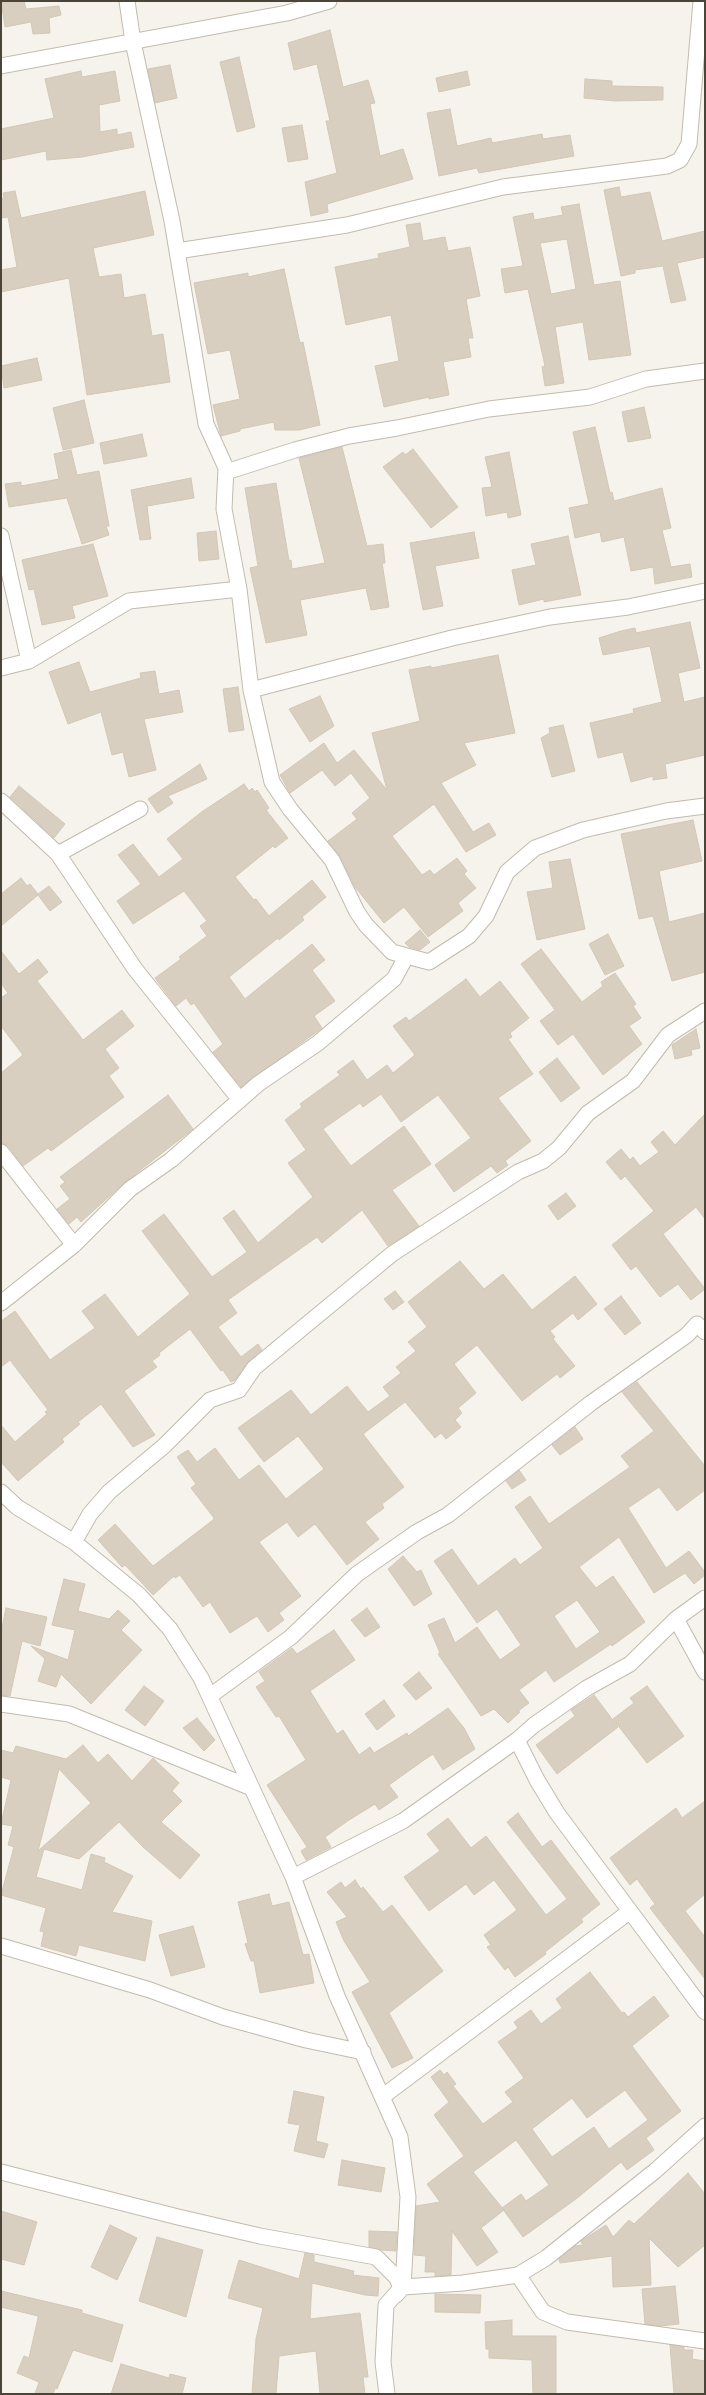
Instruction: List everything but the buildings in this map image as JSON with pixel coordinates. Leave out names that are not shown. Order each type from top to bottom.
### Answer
[{"type":"street","points":[[126,1],[133,42],[177,251],[206,424],[226,468],[224,509],[239,589],[251,690],[272,782],[290,809],[332,860],[366,925],[392,952],[428,962],[469,936],[486,916],[508,872],[535,848],[583,830],[666,811],[705,806]]},
{"type":"street","points":[[1,66],[287,13],[329,1]]},
{"type":"street","points":[[177,251],[347,225],[502,187],[667,166],[680,160],[690,144],[701,1]]},
{"type":"street","points":[[226,472],[295,450],[349,436],[397,428],[489,409],[590,397],[646,379],[705,371]]},
{"type":"street","points":[[1,536],[29,661]]},
{"type":"street","points":[[1,668],[29,661],[129,601],[239,589]]},
{"type":"street","points":[[251,690],[452,638],[550,617],[628,607],[705,591]]},
{"type":"street","points":[[1,802],[58,854],[135,969],[240,1100]]},
{"type":"street","points":[[58,854],[140,809]]},
{"type":"street","points":[[1,1303],[74,1245],[130,1189],[171,1160],[258,1084],[318,1043],[394,980],[406,957]]},
{"type":"street","points":[[74,1542],[90,1514],[109,1492],[164,1446],[210,1400],[239,1390],[254,1368],[392,1254],[518,1172],[543,1161],[559,1148],[588,1113],[633,1081],[668,1035],[705,1010]]},
{"type":"street","points":[[1,1152],[74,1245]]},
{"type":"street","points":[[210,1696],[291,1637],[357,1574],[417,1532],[448,1515],[578,1412],[702,1324]]},
{"type":"street","points":[[1,1492],[16,1507],[74,1542],[139,1595],[165,1623],[186,1652],[210,1696],[293,1877],[332,1982],[400,2137],[408,2197],[404,2287]]},
{"type":"street","points":[[293,1877],[403,1822],[517,1740],[534,1725],[587,1688],[630,1664],[676,1619],[705,1598]]},
{"type":"street","points":[[676,1619],[705,1672]]},
{"type":"street","points":[[1,1704],[70,1714],[252,1788]]},
{"type":"street","points":[[517,1740],[537,1780],[557,1813],[629,1912],[705,2012]]},
{"type":"street","points":[[382,2097],[629,1912]]},
{"type":"street","points":[[1,1946],[150,1990],[223,2017],[306,2040],[363,2052]]},
{"type":"street","points":[[386,2305],[404,2287],[463,2284],[518,2275],[546,2258],[643,2181],[705,2126]]},
{"type":"street","points":[[1,2172],[178,2217],[260,2236],[376,2257],[388,2266],[397,2278],[401,2288],[386,2305],[383,2362],[387,2394]]},
{"type":"street","points":[[518,2275],[543,2312],[566,2322],[705,2341]]}]
